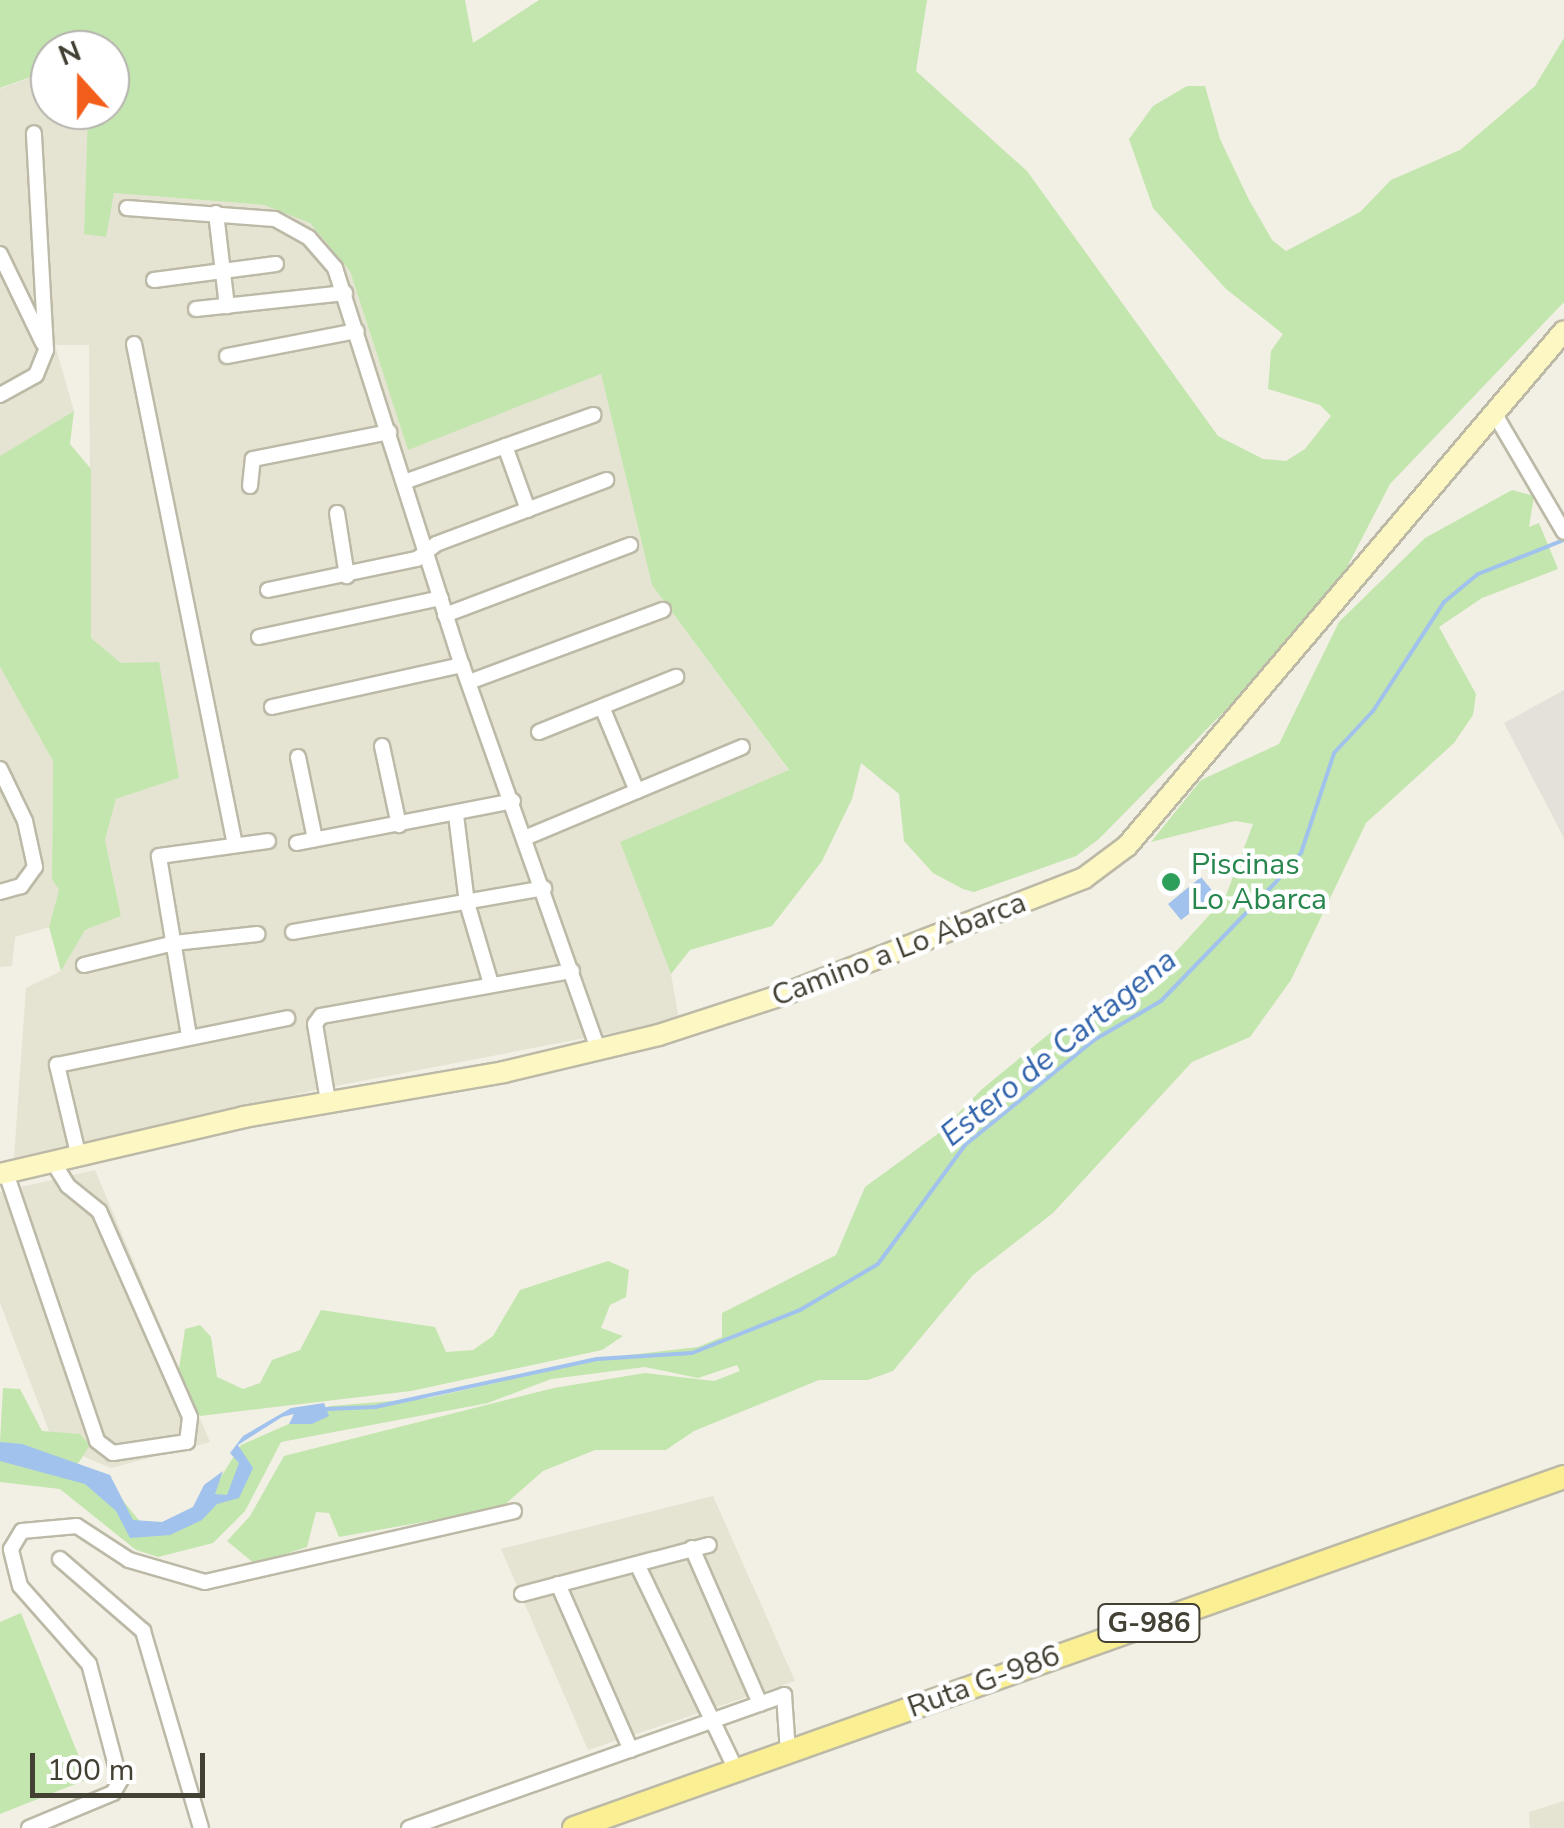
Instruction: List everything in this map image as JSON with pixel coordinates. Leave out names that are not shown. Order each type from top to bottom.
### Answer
[{"type":"main road","name":"Camino a Lo Abarca","points":[[3,1174],[328,1101],[599,1051],[785,994],[1071,884],[1108,862],[1564,331]]},
{"type":"main road","name":"Ruta G-986","points":[[574,1828],[1564,1477]]},
{"type":"street","points":[[0,396],[36,374],[46,350],[34,133]]},
{"type":"street","points":[[127,208],[264,216],[298,230],[327,257],[358,331],[462,666],[527,837],[599,1051]]},
{"type":"street","points":[[216,213],[227,306]]},
{"type":"street","points":[[0,254],[46,350]]},
{"type":"street","points":[[154,280],[276,264]]},
{"type":"street","points":[[196,309],[344,293]]},
{"type":"street","points":[[227,356],[358,331]]},
{"type":"street","points":[[134,344],[235,845]]},
{"type":"street","points":[[1493,412],[1563,530]]},
{"type":"street","points":[[404,482],[593,416]]},
{"type":"street","points":[[250,486],[253,459],[389,432]]},
{"type":"street","points":[[505,446],[528,510]]},
{"type":"street","points":[[268,590],[347,576],[426,552],[606,480]]},
{"type":"street","points":[[337,513],[347,576]]},
{"type":"street","points":[[446,615],[630,545]]},
{"type":"street","points":[[259,637],[441,598]]},
{"type":"street","points":[[469,682],[662,610]]},
{"type":"street","points":[[272,707],[462,666]]},
{"type":"street","points":[[540,732],[676,677]]},
{"type":"street","points":[[602,707],[637,791]]},
{"type":"street","points":[[382,746],[399,825]]},
{"type":"street","points":[[527,837],[742,747]]},
{"type":"street","points":[[298,757],[316,839]]},
{"type":"street","points":[[0,769],[25,821],[35,867],[22,886],[0,892]]},
{"type":"street","points":[[297,843],[513,802]]},
{"type":"street","points":[[456,815],[467,903],[490,984]]},
{"type":"street","points":[[190,1036],[160,856],[268,841]]},
{"type":"street","points":[[293,932],[544,888]]},
{"type":"street","points":[[84,964],[174,943],[258,934]]},
{"type":"street","points":[[328,1101],[318,1018],[572,971]]},
{"type":"street","points":[[79,1158],[56,1065],[287,1018]]},
{"type":"street","points":[[3,1174],[97,1441],[113,1453],[186,1442],[190,1417],[100,1211],[68,1186],[54,1164]]},
{"type":"street","points":[[29,1828],[113,1793],[120,1776],[89,1664],[20,1586],[11,1549],[22,1531],[76,1526],[121,1557],[206,1582],[514,1511]]},
{"type":"street","points":[[522,1594],[709,1544]]},
{"type":"street","points":[[692,1548],[760,1704]]},
{"type":"street","points":[[60,1560],[143,1631],[201,1828]]},
{"type":"street","points":[[637,1564],[736,1770]]},
{"type":"street","points":[[558,1584],[631,1750]]},
{"type":"street","points":[[409,1828],[784,1695],[788,1752]]},
{"type":"shaded area","points":[[30,78],[30,130],[87,130],[84,234],[114,193],[264,205],[310,223],[350,271],[408,449],[601,374],[652,585],[789,771],[620,842],[671,974],[679,1020],[320,1089],[14,1158],[26,988],[61,971],[85,930],[121,916],[105,840],[116,799],[179,778],[121,663],[91,638],[89,345],[55,345],[74,411],[0,456],[0,89]]},
{"type":"shaded area","points":[[0,667],[53,761],[52,879],[59,890],[49,927],[15,937],[12,966],[0,967]]},
{"type":"shaded area","points":[[1564,690],[1564,838],[1504,723]]},
{"type":"shaded area","points":[[95,1170],[210,1442],[111,1468],[54,1444],[0,1303],[0,1192]]},
{"type":"shaded area","points":[[713,1496],[795,1681],[588,1750],[501,1549]]},
{"type":"shaded area","points":[[1564,1801],[1564,1828],[1530,1828],[1529,1812]]},
{"type":"green space","points":[[0,0],[465,0],[473,43],[539,0],[927,0],[916,71],[1027,171],[1218,436],[1263,459],[1286,461],[1305,449],[1331,416],[1320,405],[1268,389],[1271,351],[1283,334],[1226,289],[1153,208],[1129,139],[1153,106],[1187,86],[1205,86],[1220,139],[1248,198],[1272,240],[1286,251],[1360,212],[1391,180],[1460,150],[1535,86],[1564,38],[1564,302],[1390,484],[1330,600],[1305,629],[1099,839],[1076,856],[974,892],[963,889],[933,873],[904,841],[899,794],[861,763],[852,799],[822,861],[772,926],[690,950],[671,974],[620,842],[789,770],[652,585],[601,374],[408,450],[350,271],[310,223],[264,205],[114,193],[106,237],[84,234],[87,130],[130,130],[130,30],[30,30],[30,77],[0,88]]},
{"type":"green space","points":[[74,411],[70,444],[91,469],[91,638],[121,663],[159,662],[179,778],[116,799],[105,840],[121,916],[85,930],[61,971],[49,927],[59,890],[52,879],[53,761],[0,667],[0,456]]},
{"type":"green space","points":[[1512,490],[1534,496],[1529,527],[1539,523],[1558,569],[1482,598],[1439,627],[1476,694],[1473,715],[1454,743],[1366,823],[1291,980],[1250,1037],[1192,1062],[1053,1213],[973,1275],[893,1371],[868,1380],[819,1380],[694,1431],[666,1450],[595,1450],[543,1471],[501,1508],[339,1537],[329,1513],[316,1512],[307,1547],[255,1564],[227,1541],[250,1516],[284,1456],[554,1388],[645,1373],[714,1381],[740,1371],[737,1365],[698,1378],[645,1367],[551,1379],[488,1403],[281,1442],[245,1511],[213,1543],[158,1557],[136,1550],[60,1489],[0,1482],[0,1456],[109,1483],[141,1523],[154,1527],[205,1502],[241,1445],[330,1406],[429,1398],[603,1358],[698,1347],[722,1337],[722,1313],[836,1255],[865,1187],[939,1133],[981,1090],[1050,1033],[1112,1007],[1150,980],[1225,898],[1253,824],[1235,821],[1151,842],[1201,780],[1279,744],[1339,622],[1425,538]]},
{"type":"green space","points":[[608,1261],[629,1270],[626,1297],[610,1305],[601,1328],[623,1336],[602,1350],[411,1391],[200,1416],[178,1375],[185,1329],[200,1325],[211,1337],[217,1377],[243,1389],[260,1383],[272,1360],[300,1350],[321,1310],[435,1327],[446,1352],[473,1350],[493,1336],[520,1290]]},
{"type":"green space","points":[[3,1388],[20,1389],[42,1431],[80,1434],[90,1445],[77,1465],[0,1442]]},
{"type":"green space","points":[[21,1613],[88,1779],[0,1814],[0,1622]]},
{"type":"water","points":[[1201,877],[1215,894],[1181,920],[1168,904]]},
{"type":"water","points":[[324,1403],[329,1416],[312,1424],[289,1424],[294,1414],[282,1417],[238,1445],[253,1468],[239,1498],[217,1504],[202,1520],[170,1535],[130,1538],[116,1511],[85,1484],[0,1461],[0,1442],[22,1444],[110,1475],[133,1520],[162,1522],[193,1507],[204,1485],[223,1471],[215,1494],[227,1495],[239,1463],[230,1453],[243,1436],[291,1408]]},
{"type":"waterway","name":"Estero de Cartagena","points":[[327,1409],[375,1407],[597,1359],[692,1353],[800,1310],[878,1264],[965,1145],[1094,1040],[1161,1001],[1301,853],[1334,753],[1373,711],[1444,602],[1478,574],[1564,540]]},
{"type":"place","name":"Piscinas Lo Abarca","points":[[1171,882]]}]
